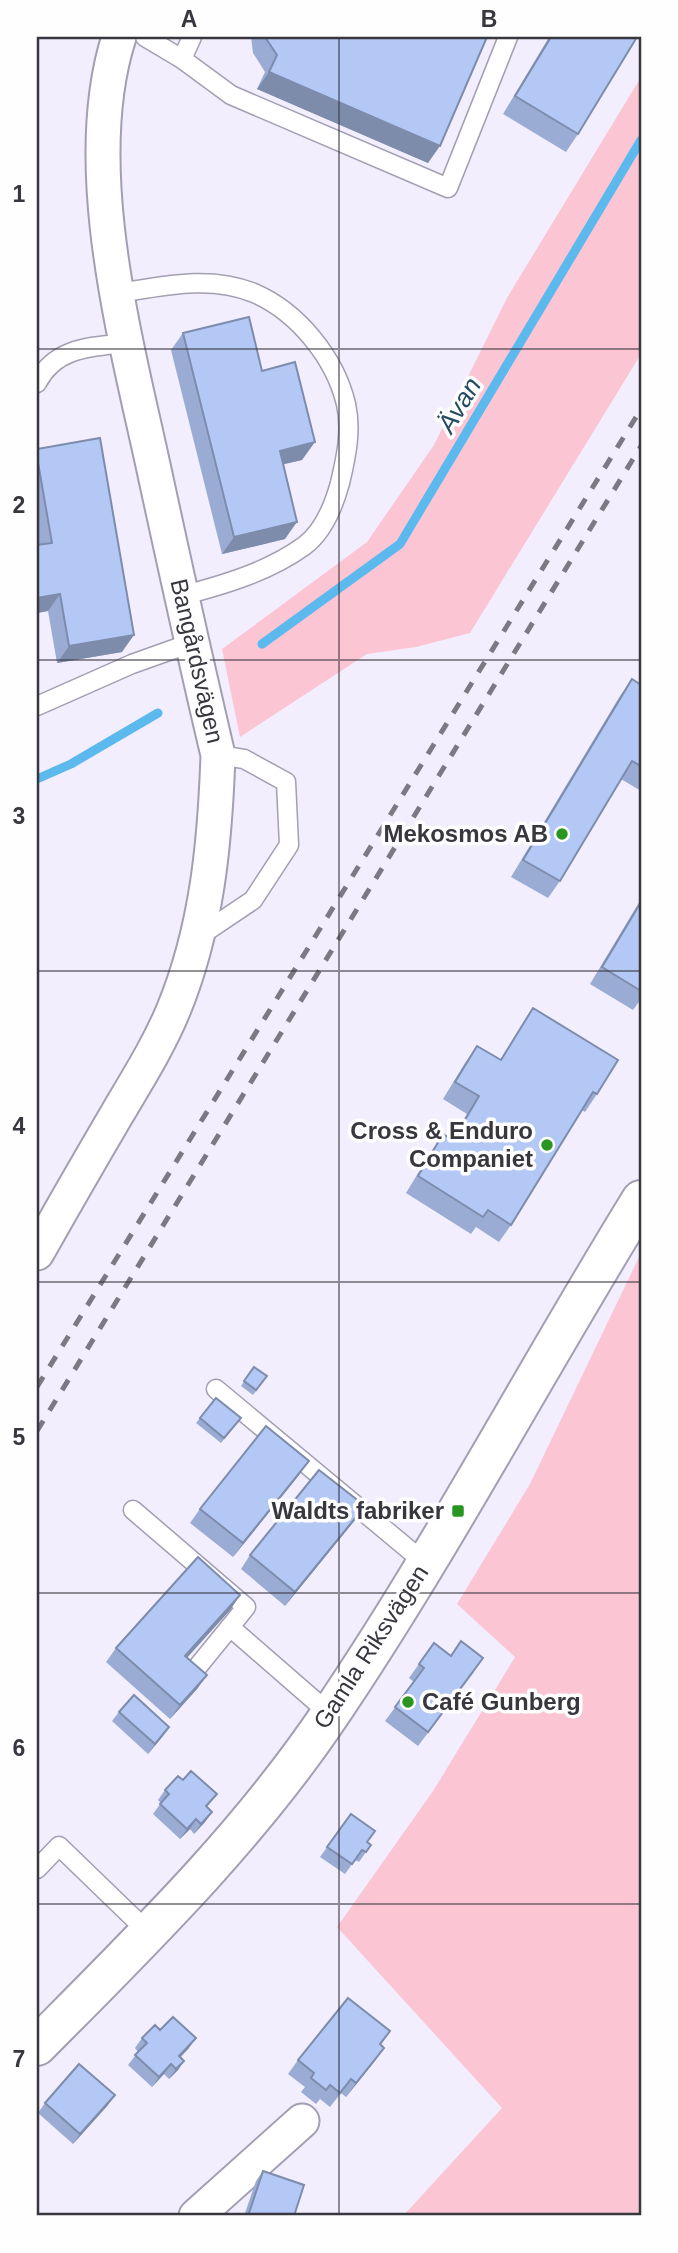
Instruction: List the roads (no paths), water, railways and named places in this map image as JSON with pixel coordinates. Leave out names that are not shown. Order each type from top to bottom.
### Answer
[{"type":"street","name":"Bangårdsvägen","points":[[37,1253],[156,1047],[173,1011],[198,937],[213,848],[218,754],[191,643],[126,343],[102,189],[104,113],[119,37]]},
{"type":"street","name":"Gamla Riksvägen","points":[[37,2046],[150,1934],[255,1814],[330,1714],[425,1563],[641,1200]]},
{"type":"street","points":[[196,2216],[302,2121]]},
{"type":"lane","points":[[145,37],[182,58],[231,94],[448,188],[508,37]]},
{"type":"lane","points":[[182,58],[192,37]]},
{"type":"lane","points":[[118,293],[185,282],[223,284],[254,293],[285,310],[309,336],[332,365],[347,405],[348,452],[335,498],[322,525],[306,545],[239,579],[181,596]]},
{"type":"lane","points":[[37,383],[55,359],[76,349],[126,343]]},
{"type":"lane","points":[[37,706],[132,664],[191,643]]},
{"type":"lane","points":[[198,937],[253,900],[289,845],[286,782],[244,759],[218,754]]},
{"type":"lane","points":[[216,1389],[425,1563]]},
{"type":"lane","points":[[133,1510],[246,1607],[195,1670]]},
{"type":"lane","points":[[230,1627],[330,1714]]},
{"type":"lane","points":[[37,1869],[59,1846],[150,1934]]},
{"type":"waterway","name":"Ävan","points":[[262,644],[400,544],[641,140]]},
{"type":"waterway","name":"Ävan","points":[[37,779],[71,764],[158,713]]},
{"type":"railway","points":[[37,1387],[641,409]]},
{"type":"railway","points":[[37,1431],[641,446]]},
{"type":"place","name":"Mekosmos AB","points":[[562,834]]},
{"type":"place","name":"Cross & Enduro Companiet","points":[[547,1145]]},
{"type":"place","name":"Waldts fabriker","points":[[458,1511]]},
{"type":"place","name":"Café Gunberg","points":[[408,1702]]}]
